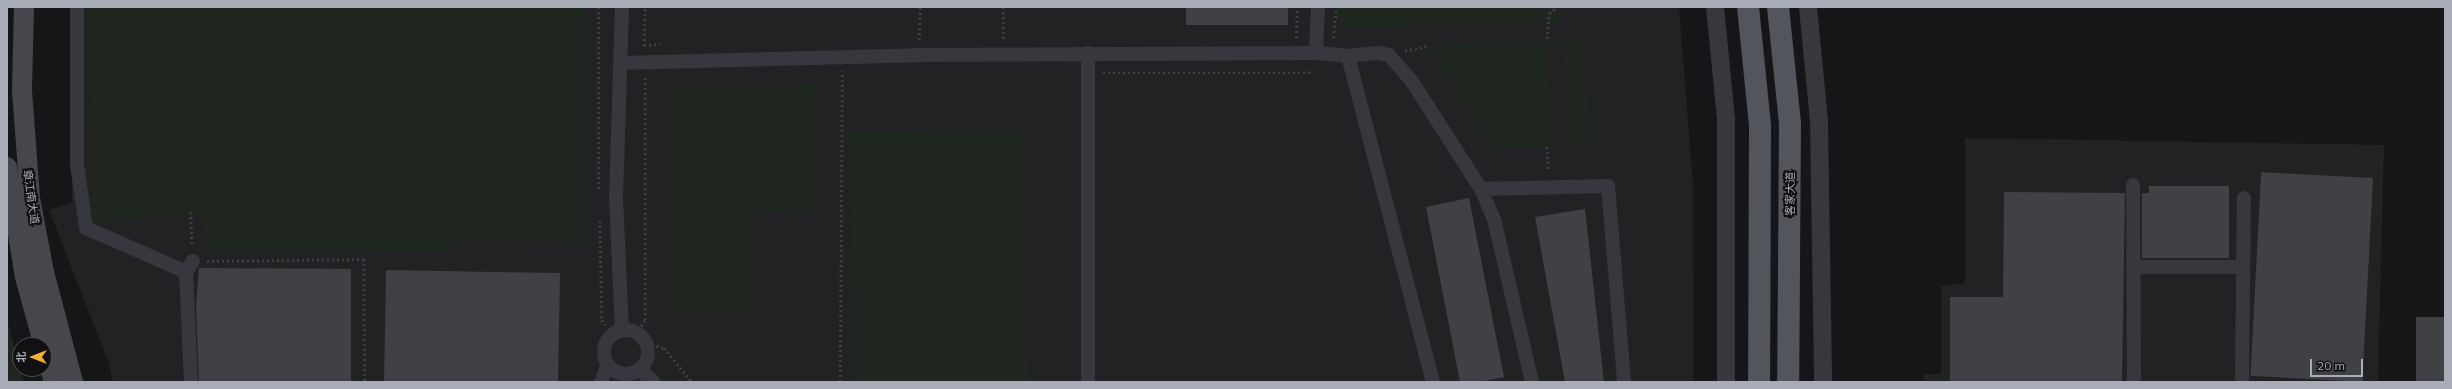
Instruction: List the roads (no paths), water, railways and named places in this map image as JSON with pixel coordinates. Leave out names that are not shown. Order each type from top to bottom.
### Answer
[{"type":"main road","name":"章江南大道","points":[[24,7],[21,200],[25,277],[54,382]]},
{"type":"main road","points":[[1748,7],[1760,126],[1758,382]]},
{"type":"main road","name":"客家大道","points":[[1778,7],[1790,122],[1788,382]]},
{"type":"main road","name":"章江南大道","points":[[7,167],[21,200],[44,272],[73,382]]},
{"type":"street","points":[[77,7],[77,164],[86,228],[189,266],[191,382]]},
{"type":"street","points":[[622,7],[616,198],[622,330]]},
{"type":"street","points":[[1316,53],[1318,7]]},
{"type":"street","points":[[1715,7],[1726,119],[1726,382]]},
{"type":"street","points":[[1808,7],[1819,121],[1823,382]]},
{"type":"street","points":[[620,63],[842,63],[919,55],[1088,53],[1316,53],[1348,56],[1378,53],[1389,55],[1411,80],[1481,189],[1494,219],[1532,382]]},
{"type":"street","points":[[1088,53],[1088,382]]},
{"type":"street","points":[[1348,56],[1433,382]]},
{"type":"street","points":[[2133,185],[2134,382]]},
{"type":"street","points":[[1481,189],[1608,186],[1624,382]]},
{"type":"street","points":[[2242,382],[2244,198]]},
{"type":"street","points":[[2133,267],[2243,266]]},
{"type":"street","points":[[622,330],[637,332],[647,343],[648,358],[640,370],[633,373],[619,373],[608,364],[604,353],[607,340],[622,330]]},
{"type":"street","points":[[601,382],[608,364]]},
{"type":"street","points":[[640,370],[654,382]]}]
